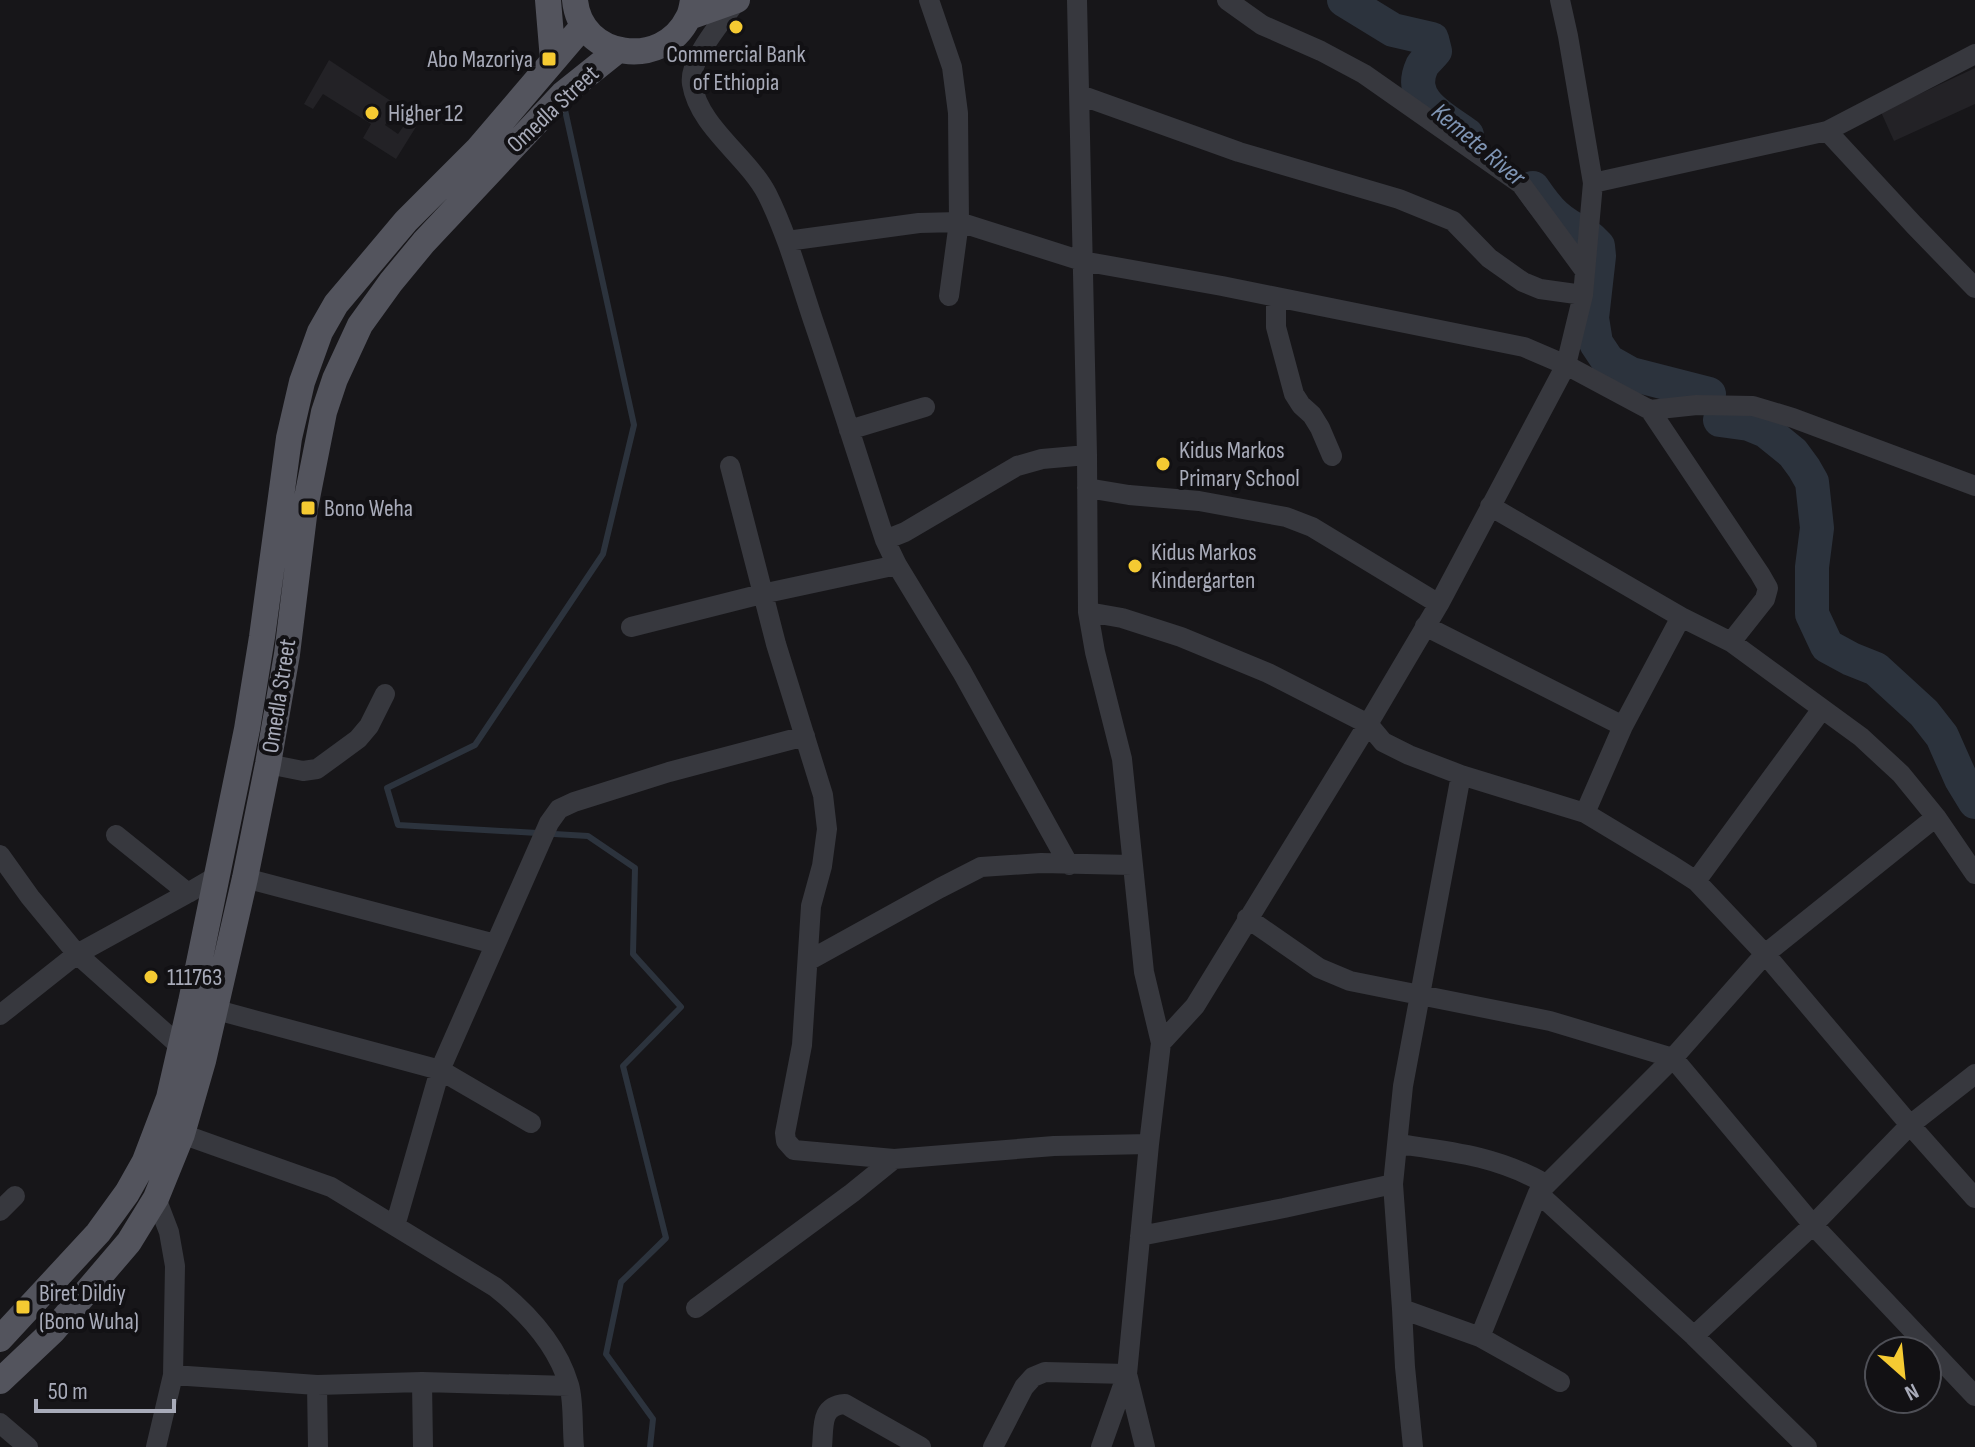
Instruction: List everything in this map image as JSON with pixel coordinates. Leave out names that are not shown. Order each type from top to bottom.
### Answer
[{"type":"main road","points":[[548,0],[553,60]]},
{"type":"main road","name":"Omedla Street","points":[[575,0],[583,26],[593,37],[618,50],[635,52],[667,42],[680,31],[691,8],[737,0]]},
{"type":"main road","name":"Omedla Street","points":[[0,1381],[53,1331],[129,1242],[156,1198],[182,1134],[203,1061],[203,1007],[217,876],[252,698],[289,438],[302,382],[320,332],[336,304],[406,221],[478,149],[583,26]]},
{"type":"main road","name":"Omedla Street","points":[[0,1339],[98,1233],[127,1193],[159,1127],[181,1047],[203,1007],[245,878],[287,654],[305,508],[324,412],[335,379],[360,325],[434,231],[563,94],[618,50]]},
{"type":"main road","points":[[289,438],[318,441]]},
{"type":"street","points":[[737,0],[696,60],[691,80],[696,100],[708,121],[740,156],[766,192],[787,241],[885,540],[897,565],[962,672],[1069,865]]},
{"type":"street","points":[[929,0],[952,67],[958,113],[959,222],[949,296]]},
{"type":"street","points":[[1077,0],[1088,612],[1122,759],[1144,972],[1161,1043],[1127,1374],[1101,1447]]},
{"type":"street","points":[[1227,0],[1262,25],[1364,74],[1521,184],[1585,271]]},
{"type":"street","points":[[1161,1043],[1195,1006],[1368,724],[1439,604],[1566,365],[1583,295],[1593,183],[1560,0]]},
{"type":"street","points":[[1593,183],[1827,131],[1975,54]]},
{"type":"street","points":[[1080,95],[1239,152],[1399,199],[1453,221],[1489,258],[1523,282],[1540,289],[1583,295]]},
{"type":"street","points":[[1827,131],[1975,288]]},
{"type":"street","points":[[787,241],[919,223],[959,222],[1082,261],[1524,347],[1566,365],[1650,410],[1768,588],[1765,599],[1731,642]]},
{"type":"street","points":[[1276,297],[1276,327],[1294,394],[1320,428],[1332,456]]},
{"type":"street","points":[[1650,410],[1697,405],[1753,406],[1975,486]]},
{"type":"street","points":[[849,430],[925,407]]},
{"type":"street","points":[[885,540],[905,532],[1017,466],[1042,459],[1087,455]]},
{"type":"street","points":[[730,466],[762,594],[823,795],[827,829],[822,866],[811,906],[802,1045],[786,1141],[794,1150],[894,1159],[1054,1146],[1149,1144]]},
{"type":"street","points":[[1087,488],[1213,503],[1286,517],[1312,527],[1439,604]]},
{"type":"street","points":[[1490,506],[1681,617],[1731,642],[1861,737],[1901,774],[1936,817],[1975,874]]},
{"type":"street","points":[[631,627],[762,594],[897,565]]},
{"type":"street","points":[[1088,612],[1122,618],[1181,637],[1268,673],[1368,724],[1383,742],[1409,755],[1461,775],[1585,813],[1696,881],[1765,954],[1975,1198]]},
{"type":"street","points":[[1585,813],[1623,726],[1681,617]]},
{"type":"street","points":[[1425,626],[1623,726]]},
{"type":"street","points":[[268,764],[303,771],[317,769],[358,739],[369,726],[385,694]]},
{"type":"street","points":[[1696,881],[1822,709]]},
{"type":"street","points":[[395,1226],[440,1070],[549,823],[559,809],[669,772],[805,736]]},
{"type":"street","points":[[1413,1447],[1393,1184],[1403,1086],[1461,775]]},
{"type":"street","points":[[1480,1337],[1542,1189],[1673,1058],[1765,954],[1936,817]]},
{"type":"street","points":[[116,835],[188,893]]},
{"type":"street","points":[[0,855],[77,954],[181,1047]]},
{"type":"street","points":[[808,961],[981,867],[1041,863],[1132,865]]},
{"type":"street","points":[[0,1015],[77,954],[217,876]]},
{"type":"street","points":[[245,878],[495,944]]},
{"type":"street","points":[[1247,918],[1319,968],[1350,981],[1550,1021],[1673,1058],[1813,1225],[1975,1396]]},
{"type":"street","points":[[203,1007],[440,1070],[531,1123]]},
{"type":"street","points":[[1694,1336],[1813,1225],[1910,1125],[1975,1074]]},
{"type":"street","points":[[182,1134],[331,1187],[495,1287],[520,1307],[551,1343],[569,1386],[574,1447]]},
{"type":"street","points":[[1398,1144],[1460,1153],[1522,1171],[1807,1447]]},
{"type":"street","points":[[696,1308],[894,1159]]},
{"type":"street","points":[[1140,1236],[1393,1184]]},
{"type":"street","points":[[0,1211],[15,1196]]},
{"type":"street","points":[[156,1198],[169,1232],[175,1266],[173,1375],[156,1447]]},
{"type":"street","points":[[1402,1309],[1480,1337],[1560,1382]]},
{"type":"street","points":[[993,1447],[1024,1387],[1033,1377],[1045,1372],[1127,1374]]},
{"type":"street","points":[[1127,1374],[1145,1447]]},
{"type":"street","points":[[173,1375],[317,1385],[422,1382],[569,1386]]},
{"type":"street","points":[[422,1382],[423,1447]]},
{"type":"street","points":[[317,1385],[318,1447]]},
{"type":"street","points":[[822,1447],[826,1412],[834,1405],[845,1404],[921,1447]]},
{"type":"street","points":[[0,1423],[28,1447]]},
{"type":"shaded area","name":"Higher 12","points":[[329,60],[397,105],[385,125],[398,134],[410,117],[419,122],[396,159],[363,138],[371,124],[323,94],[313,109],[304,104]]},
{"type":"shaded area","points":[[1975,68],[1975,104],[1894,141],[1881,112]]},
{"type":"waterway","name":"Kemete River","points":[[1344,0],[1393,30],[1432,39],[1435,51],[1422,66],[1418,78],[1419,89],[1423,99],[1438,115],[1467,135]]},
{"type":"waterway","points":[[565,110],[634,425],[603,554],[475,745],[387,788],[398,825],[588,836],[635,868],[633,954],[681,1007],[623,1066],[666,1238],[621,1282],[606,1354],[653,1419],[650,1447]]},
{"type":"waterway","name":"Kemete River","points":[[1533,188],[1555,216],[1585,235]]},
{"type":"waterway","points":[[1591,239],[1598,246],[1599,256],[1592,318],[1596,343],[1608,361],[1631,374],[1709,394]]},
{"type":"waterway","points":[[1720,420],[1749,424],[1766,431],[1793,453],[1804,468],[1812,482],[1817,528],[1812,567],[1812,614],[1827,646],[1876,669],[1924,713],[1942,736],[1975,802]]},
{"type":"place","name":"Commercial Bank of Ethiopia","points":[[736,27]]},
{"type":"place","name":"Abo Mazoriya","points":[[549,59]]},
{"type":"place","name":"Higher 12","points":[[372,113]]},
{"type":"place","name":"Kidus Markos Primary School","points":[[1163,464]]},
{"type":"place","name":"Bono Weha","points":[[308,508]]},
{"type":"place","name":"Kidus Markos Kindergarten","points":[[1135,566]]},
{"type":"place","name":"111763","points":[[151,977]]},
{"type":"place","name":"Biret Dildiy (Bono Wuha)","points":[[23,1307]]}]
